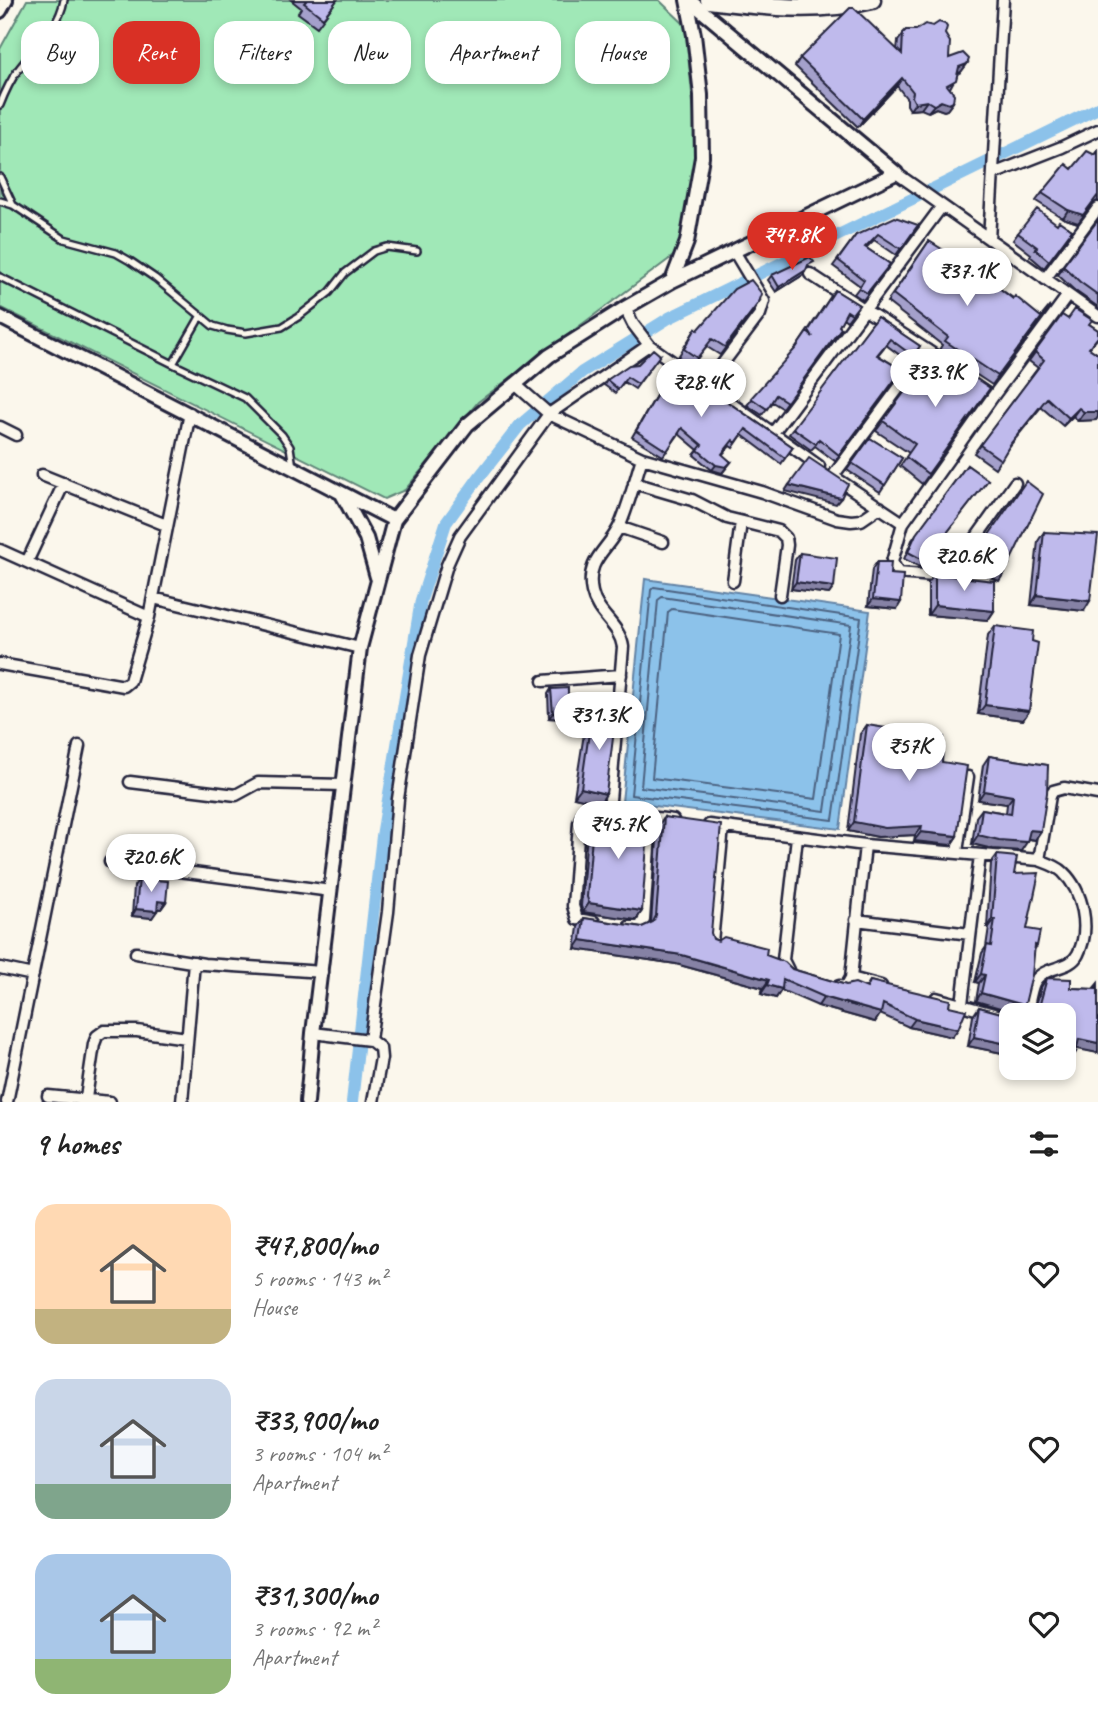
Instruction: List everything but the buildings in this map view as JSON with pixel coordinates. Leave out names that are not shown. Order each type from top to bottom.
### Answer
[{"type":"main road","points":[[709,0],[784,7],[858,4],[872,0]]},
{"type":"street","points":[[0,11],[6,0]]},
{"type":"street","points":[[688,0],[896,173],[1098,316]]},
{"type":"street","points":[[672,281],[687,242],[702,157],[699,83],[688,0]]},
{"type":"street","points":[[989,239],[1003,0]]},
{"type":"street","points":[[993,174],[1098,130]]},
{"type":"street","points":[[307,1102],[360,648],[394,520],[467,425],[549,356],[672,281],[896,173]]},
{"type":"street","points":[[774,433],[942,206]]},
{"type":"street","points":[[1045,279],[1098,208]]},
{"type":"street","points":[[706,386],[761,314],[764,301],[734,251]]},
{"type":"street","points":[[810,274],[949,365]]},
{"type":"street","points":[[1014,483],[946,577],[898,573],[892,562],[903,523],[993,395],[1068,295]]},
{"type":"street","points":[[625,308],[647,342],[903,523]]},
{"type":"street","points":[[0,317],[394,520]]},
{"type":"street","points":[[366,1040],[388,912],[398,799],[420,655],[431,614],[460,536],[546,412],[647,342]]},
{"type":"street","points":[[833,476],[927,350]]},
{"type":"street","points":[[515,384],[546,412],[642,458],[762,492],[851,522],[861,520],[880,507]]},
{"type":"street","points":[[982,388],[993,395]]},
{"type":"street","points":[[0,664],[124,687],[130,681],[149,617],[190,413]]},
{"type":"street","points":[[0,427],[16,435]]},
{"type":"street","points":[[609,812],[622,638],[594,603],[591,588],[593,566],[619,527],[642,458]]},
{"type":"street","points":[[42,475],[166,525]]},
{"type":"street","points":[[634,483],[692,500],[716,514],[779,531],[786,538],[780,595]]},
{"type":"street","points":[[27,562],[64,484]]},
{"type":"street","points":[[341,492],[366,538],[378,580]]},
{"type":"street","points":[[733,582],[741,522]]},
{"type":"street","points":[[619,527],[663,542]]},
{"type":"street","points":[[0,550],[149,617]]},
{"type":"street","points":[[153,598],[360,648]]},
{"type":"street","points":[[543,681],[621,675]]},
{"type":"street","points":[[7,1102],[79,747]]},
{"type":"street","points":[[957,852],[968,777]]},
{"type":"street","points":[[130,782],[236,796],[258,783],[344,785]]},
{"type":"street","points":[[1039,860],[1053,791],[1063,788],[1098,794]]},
{"type":"street","points":[[611,924],[577,919],[574,916],[579,824],[583,813],[591,810],[687,822]]},
{"type":"street","points":[[624,926],[637,928],[645,920],[651,818]]},
{"type":"street","points":[[699,824],[865,845],[1039,860],[1065,873],[1079,897],[1084,919],[1078,956],[1071,962],[1040,975],[1034,983],[1029,1003]]},
{"type":"street","points":[[712,942],[723,827]]},
{"type":"street","points":[[797,836],[783,960],[785,968],[798,973]]},
{"type":"street","points":[[831,983],[846,987],[851,978],[865,845]]},
{"type":"street","points":[[962,1004],[980,855]]},
{"type":"street","points":[[110,862],[331,891]]},
{"type":"street","points":[[856,920],[970,934]]},
{"type":"street","points":[[136,953],[194,962],[322,972]]},
{"type":"street","points":[[183,1102],[194,962]]},
{"type":"street","points":[[0,968],[33,975]]},
{"type":"street","points":[[851,978],[894,990]]},
{"type":"street","points":[[921,995],[999,1015]]},
{"type":"street","points":[[86,1098],[93,1044],[104,1031],[138,1031],[187,1038]]},
{"type":"street","points":[[313,1033],[366,1040],[380,1048],[381,1058],[373,1102]]},
{"type":"street","points":[[48,1096],[110,1102]]},
{"type":"lane","points":[[0,105],[7,87],[19,69],[54,27],[64,0]]},
{"type":"lane","points":[[0,177],[13,205]]},
{"type":"lane","points":[[0,201],[13,205],[64,239],[116,253],[130,261],[213,326],[246,333],[282,327],[298,317],[330,292],[345,273],[374,251],[387,247],[417,251]]},
{"type":"lane","points":[[0,277],[246,398],[282,435],[290,447],[293,467]]},
{"type":"lane","points":[[173,364],[200,317]]},
{"type":"green space","points":[[27,0],[659,0],[685,25],[698,152],[684,248],[478,402],[405,490],[384,499],[0,307],[0,49]]},
{"type":"water","points":[[645,579],[870,611],[840,829],[622,802]]},
{"type":"waterway","points":[[352,1102],[382,836],[421,600],[446,523],[480,476],[520,425],[582,372],[669,318],[1098,108]]}]
